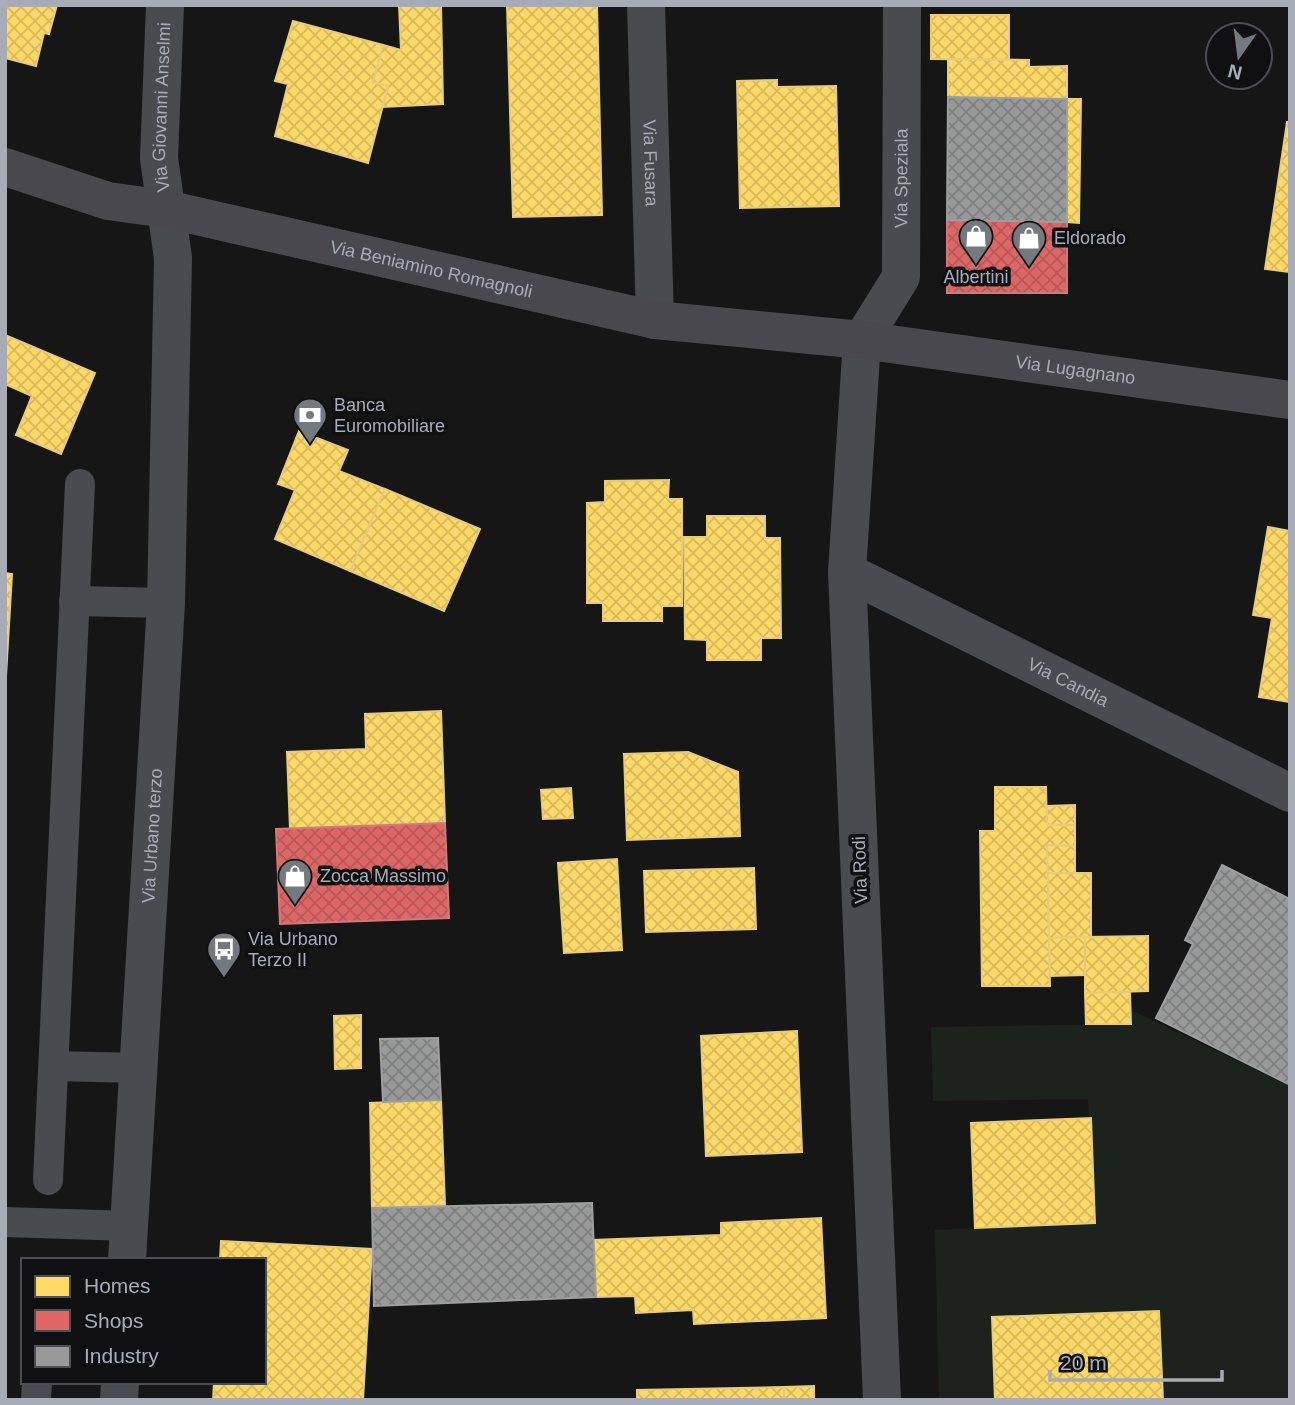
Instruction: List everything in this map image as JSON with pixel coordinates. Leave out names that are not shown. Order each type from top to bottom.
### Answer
[{"type":"main road","name":"Via Beniamino Romagnoli","points":[[5,167],[108,201],[166,209],[655,320],[862,341]]},
{"type":"main road","name":"Via Lugagnano","points":[[862,341],[1290,400]]},
{"type":"street","name":"Via Giovanni Anselmi","points":[[165,5],[159,158],[166,209]]},
{"type":"street","name":"Via Fusara","points":[[646,5],[655,320]]},
{"type":"street","name":"Via Speziala","points":[[862,341],[901,277],[902,5]]},
{"type":"street","name":"Via Urbano terzo","points":[[129,1243],[166,603],[173,258],[166,209]]},
{"type":"street","name":"Via Rodi","points":[[862,341],[847,572],[882,1400]]},
{"type":"street","name":"Via Candia","points":[[847,572],[1290,793]]},
{"type":"lane","points":[[48,1180],[80,484]]},
{"type":"lane","points":[[75,601],[166,603]]},
{"type":"lane","points":[[54,1066],[139,1068]]},
{"type":"lane","name":"Via Urbano terzo","points":[[5,1222],[129,1243]]},
{"type":"shaded area","points":[[1131,1010],[1290,1086],[1290,1400],[939,1400],[935,1230],[1095,1223],[1088,1099],[933,1101],[931,1027],[1130,1024]]},
{"type":"building: Homes","points":[[5,5],[57,5],[49,34],[44,33],[36,66],[5,58]]},
{"type":"building: Homes","points":[[399,5],[441,5],[443,104],[383,107],[388,86],[373,82],[383,45],[401,50]]},
{"type":"building: Homes","points":[[507,5],[597,5],[602,215],[513,217]]},
{"type":"building: Homes","points":[[931,15],[1009,15],[1009,60],[931,59]]},
{"type":"building: Homes","points":[[293,21],[383,45],[373,82],[388,86],[368,163],[275,136],[288,84],[275,81]]},
{"type":"building: Homes","points":[[948,59],[1029,60],[1029,67],[1067,66],[1067,99],[948,97]]},
{"type":"building: Homes","points":[[777,80],[777,87],[836,86],[839,206],[740,208],[737,81]]},
{"type":"building: Homes","points":[[1067,99],[1081,99],[1079,223],[1067,222]]},
{"type":"building: Homes","points":[[1287,122],[1290,122],[1290,272],[1265,269]]},
{"type":"building: Homes","points":[[5,335],[95,373],[61,454],[16,435],[32,396],[5,384]]},
{"type":"building: Homes","points":[[299,431],[348,450],[339,471],[385,489],[350,571],[275,539],[295,490],[278,484]]},
{"type":"building: Homes","points":[[669,480],[668,499],[682,499],[682,606],[662,606],[662,621],[603,621],[603,603],[587,603],[587,503],[605,502],[605,481]]},
{"type":"building: Homes","points":[[385,489],[480,529],[444,611],[350,571]]},
{"type":"building: Homes","points":[[707,516],[765,516],[765,538],[780,538],[781,638],[761,638],[761,660],[707,660],[707,640],[685,639],[684,537],[707,537]]},
{"type":"building: Homes","points":[[1268,527],[1290,531],[1290,702],[1259,697],[1272,618],[1253,615]]},
{"type":"building: Homes","points":[[5,573],[12,574],[6,676],[5,676]]},
{"type":"building: Homes","points":[[441,711],[445,823],[290,829],[287,752],[366,749],[365,714]]},
{"type":"building: Homes","points":[[688,752],[738,772],[740,836],[627,840],[624,754]]},
{"type":"building: Homes","points":[[995,787],[1046,787],[1047,825],[1075,825],[1075,846],[1047,845],[1050,986],[982,986],[980,831],[995,831]]},
{"type":"building: Homes","points":[[571,788],[573,818],[543,819],[541,790]]},
{"type":"building: Homes","points":[[1075,805],[1075,825],[1047,825],[1047,806]]},
{"type":"building: Homes","points":[[1047,845],[1075,846],[1075,873],[1048,873]]},
{"type":"building: Homes","points":[[617,859],[622,950],[564,953],[558,863]]},
{"type":"building: Homes","points":[[754,868],[756,929],[646,932],[644,871]]},
{"type":"building: Homes","points":[[1048,873],[1091,873],[1091,937],[1049,938]]},
{"type":"building: Homes","points":[[1148,936],[1148,991],[1085,993],[1085,937]]},
{"type":"building: Homes","points":[[1085,937],[1085,975],[1050,976],[1049,938]]},
{"type":"building: Homes","points":[[1130,992],[1131,1024],[1086,1024],[1085,993]]},
{"type":"building: Homes","points":[[361,1015],[361,1068],[335,1069],[334,1016]]},
{"type":"building: Homes","points":[[797,1031],[802,1152],[706,1156],[701,1036]]},
{"type":"building: Homes","points":[[441,1100],[445,1205],[372,1208],[370,1103]]},
{"type":"building: Homes","points":[[1091,1118],[1095,1223],[975,1228],[971,1123]]},
{"type":"building: Homes","points":[[821,1218],[826,1318],[694,1324],[693,1310],[636,1313],[635,1296],[596,1297],[593,1240],[721,1235],[721,1223]]},
{"type":"building: Homes","points":[[221,1241],[372,1249],[363,1400],[213,1400],[214,1384],[266,1384],[266,1258],[220,1258]]},
{"type":"building: Homes","points":[[1159,1311],[1163,1400],[995,1400],[992,1317]]},
{"type":"building: Homes","points":[[814,1386],[814,1400],[784,1400],[784,1387]]},
{"type":"building: Homes","points":[[784,1387],[784,1400],[637,1400],[637,1390]]},
{"type":"building: Shops","points":[[947,220],[1067,222],[1067,293],[947,293]]},
{"type":"building: Shops","points":[[445,823],[449,918],[280,924],[276,829]]},
{"type":"building: Industry","points":[[948,97],[1067,99],[1067,222],[947,220]]},
{"type":"building: Industry","points":[[1222,865],[1290,899],[1290,1085],[1156,1018],[1193,944],[1185,940]]},
{"type":"building: Industry","points":[[438,1038],[441,1100],[383,1102],[380,1039]]},
{"type":"building: Industry","points":[[592,1203],[596,1297],[374,1306],[372,1208]]},
{"type":"place","name":"Albertini","points":[[976,266]]},
{"type":"place","name":"Eldorado","points":[[1029,268]]},
{"type":"place","name":"Banca Euromobiliare","points":[[310,445]]},
{"type":"place","name":"Zocca Massimo","points":[[295,906]]},
{"type":"place","name":"Via Urbano Terzo II","points":[[224,979]]}]
